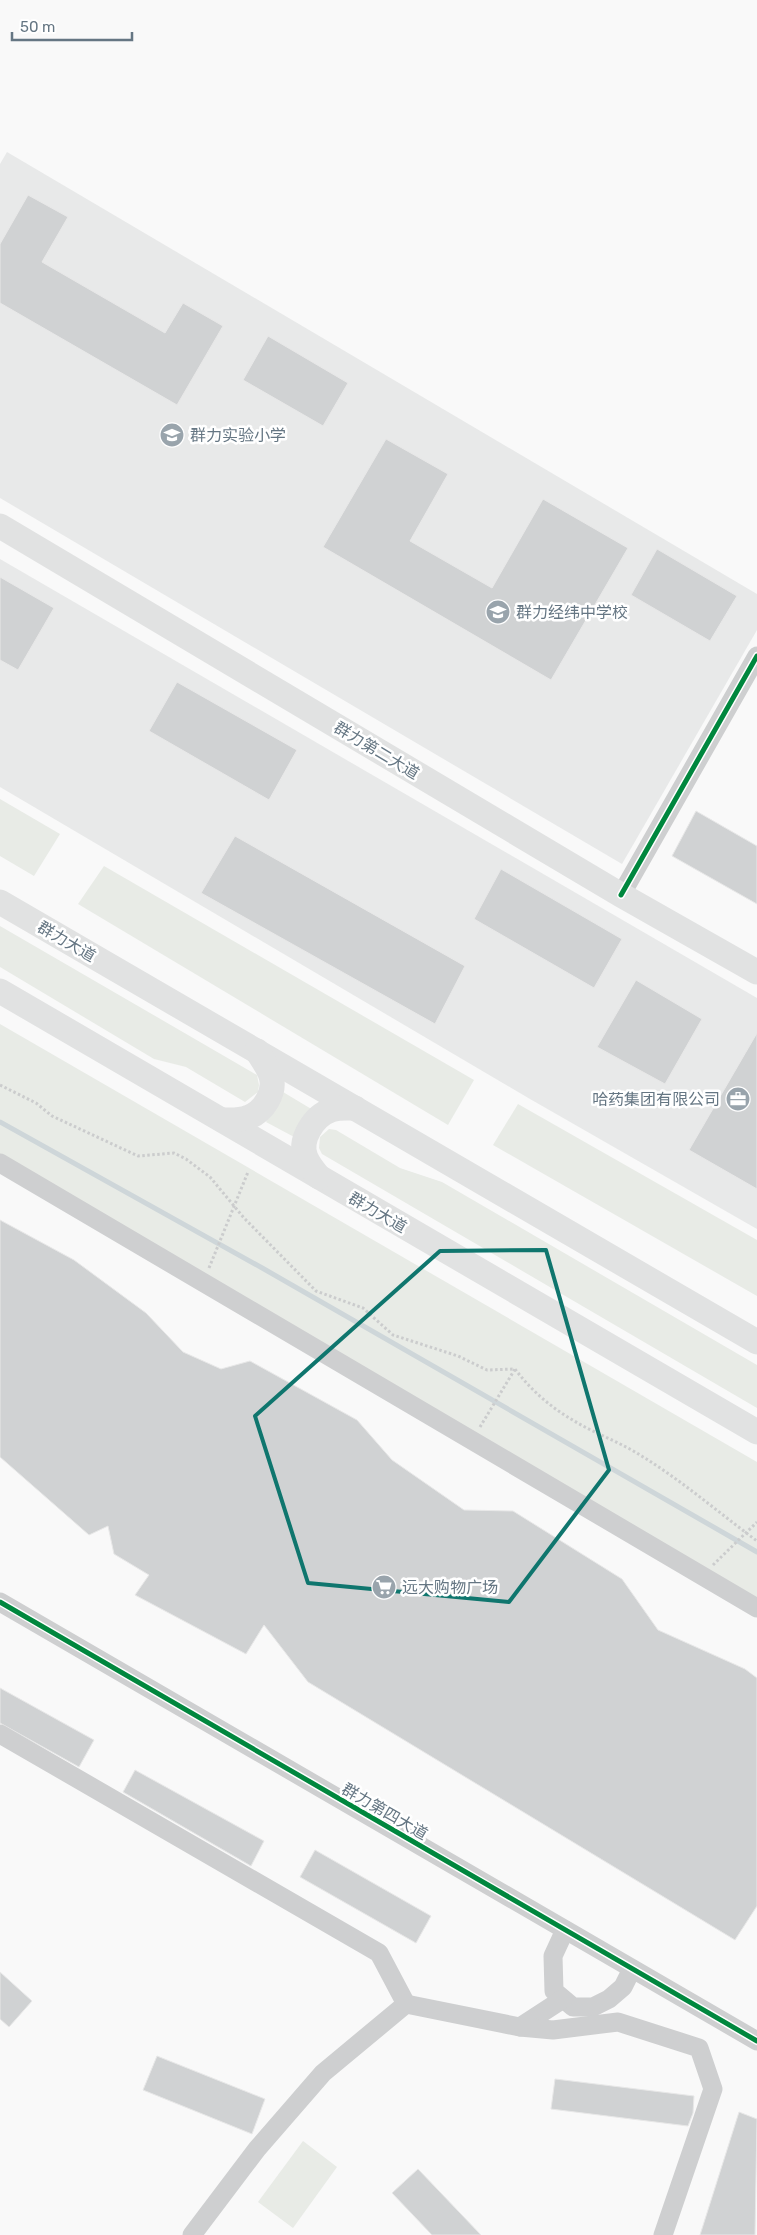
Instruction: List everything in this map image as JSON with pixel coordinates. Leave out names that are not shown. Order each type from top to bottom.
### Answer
[{"type":"main road","name":"群力第二大道","points":[[0,526],[620,895],[757,972]]},
{"type":"main road","name":"群力第二大道","points":[[0,544],[757,983]]},
{"type":"main road","name":"群力大道","points":[[0,902],[757,1342]]},
{"type":"main road","name":"群力大道","points":[[0,991],[757,1432]]},
{"type":"main road","points":[[222,1120],[239,1120],[250,1117],[258,1112],[270,1094],[272,1086],[271,1076],[258,1052]]},
{"type":"main road","points":[[319,1177],[305,1157],[303,1148],[304,1138],[322,1115],[338,1108],[355,1108]]},
{"type":"street","points":[[620,895],[757,656]]},
{"type":"street","points":[[0,1163],[757,1608]]},
{"type":"street","name":"群力第四大道","points":[[0,1602],[757,2040]]},
{"type":"street","points":[[0,1734],[379,1953],[406,2004]]},
{"type":"street","points":[[566,1930],[553,1956],[552,1970],[554,1991],[573,2007],[593,2007],[609,1999],[623,1987],[632,1969]]},
{"type":"street","points":[[520,2027],[563,1999]]},
{"type":"street","points":[[406,2004],[520,2027],[553,2030],[618,2022],[700,2048],[713,2089],[663,2235]]},
{"type":"street","points":[[192,2235],[257,2149],[323,2073],[406,2004]]},
{"type":"path","points":[[0,1085],[36,1103],[52,1116],[138,1156],[174,1153],[186,1159],[210,1177],[244,1218],[316,1291],[363,1308],[394,1335],[458,1356],[487,1370],[515,1369]]},
{"type":"path","points":[[203,1282],[248,1172]]},
{"type":"path","points":[[472,1441],[515,1369]]},
{"type":"path","points":[[515,1369],[528,1385],[548,1403],[572,1420],[639,1454],[757,1541]]},
{"type":"path","points":[[702,1575],[757,1522]]},
{"type":"highlighted area","points":[[546,1250],[609,1470],[509,1602],[308,1583],[255,1416],[440,1251]]},
{"type":"shaded area","points":[[7,152],[757,594],[757,630],[622,864],[0,498],[0,164]]},
{"type":"shaded area","points":[[0,559],[757,998],[757,1229],[530,1099],[0,787]]},
{"type":"shaded area","points":[[0,799],[60,834],[34,876],[0,856]]},
{"type":"shaded area","points":[[104,866],[474,1080],[448,1125],[78,904]]},
{"type":"shaded area","points":[[0,926],[257,1075],[258,1092],[245,1102],[186,1067],[154,1059],[0,967]]},
{"type":"shaded area","points":[[0,1024],[757,1462],[757,1602],[0,1158]]},
{"type":"shaded area","points":[[283,1092],[313,1110],[296,1138],[266,1122],[277,1107]]},
{"type":"shaded area","points":[[518,1104],[757,1240],[757,1296],[493,1145]]},
{"type":"shaded area","points":[[329,1129],[336,1130],[400,1168],[442,1182],[757,1365],[757,1408],[322,1154],[319,1148],[320,1137]]},
{"type":"shaded area","points":[[303,2141],[337,2167],[293,2228],[258,2202]]},
{"type":"building","points":[[28,195],[68,217],[42,262],[165,333],[183,303],[223,326],[177,405],[0,303],[0,244]]},
{"type":"building","points":[[268,336],[348,383],[323,426],[243,380]]},
{"type":"building","points":[[386,439],[448,474],[410,541],[492,588],[543,499],[628,548],[551,680],[323,547]]},
{"type":"building","points":[[657,549],[737,596],[710,641],[631,595]]},
{"type":"building","points":[[0,577],[54,608],[18,670],[0,660]]},
{"type":"building","points":[[177,682],[297,750],[269,800],[149,731]]},
{"type":"building","points":[[696,811],[757,846],[757,904],[672,856]]},
{"type":"building","points":[[235,836],[465,966],[435,1024],[201,893]]},
{"type":"building","points":[[501,869],[622,939],[594,988],[474,919]]},
{"type":"building","points":[[636,980],[702,1019],[665,1084],[597,1047]]},
{"type":"building","name":"哈药集团有限公司","points":[[757,1033],[757,1189],[689,1150]]},
{"type":"building","name":"远大购物广场","points":[[0,1220],[74,1260],[146,1313],[183,1352],[221,1369],[250,1361],[357,1420],[392,1460],[464,1510],[513,1511],[622,1579],[658,1630],[745,1669],[757,1678],[757,1906],[735,1940],[308,1682],[264,1625],[246,1654],[135,1595],[149,1575],[114,1554],[108,1526],[89,1535],[0,1457]]},
{"type":"building","points":[[0,1688],[94,1740],[79,1767],[0,1723]]},
{"type":"building","points":[[135,1770],[264,1841],[251,1866],[123,1792]]},
{"type":"building","points":[[315,1850],[431,1916],[416,1943],[300,1877]]},
{"type":"building","points":[[0,1972],[32,2001],[9,2027],[0,2019]]},
{"type":"building","points":[[157,2056],[265,2099],[252,2134],[143,2090]]},
{"type":"building","points":[[555,2079],[694,2096],[693,2113],[688,2126],[551,2109]]},
{"type":"building","points":[[739,2112],[757,2119],[755,2235],[700,2235]]},
{"type":"building","points":[[418,2169],[481,2235],[432,2235],[392,2193]]},
{"type":"waterway","points":[[0,1122],[264,1269],[757,1552]]},
{"type":"cycle path","points":[[621,895],[757,656]]},
{"type":"cycle path","points":[[0,1602],[757,2041]]},
{"type":"place","name":"群力实验小学","points":[[172,435]]},
{"type":"place","name":"群力经纬中学校","points":[[498,612]]},
{"type":"place","name":"哈药集团有限公司","points":[[738,1099]]},
{"type":"place","name":"远大购物广场","points":[[384,1587]]}]
